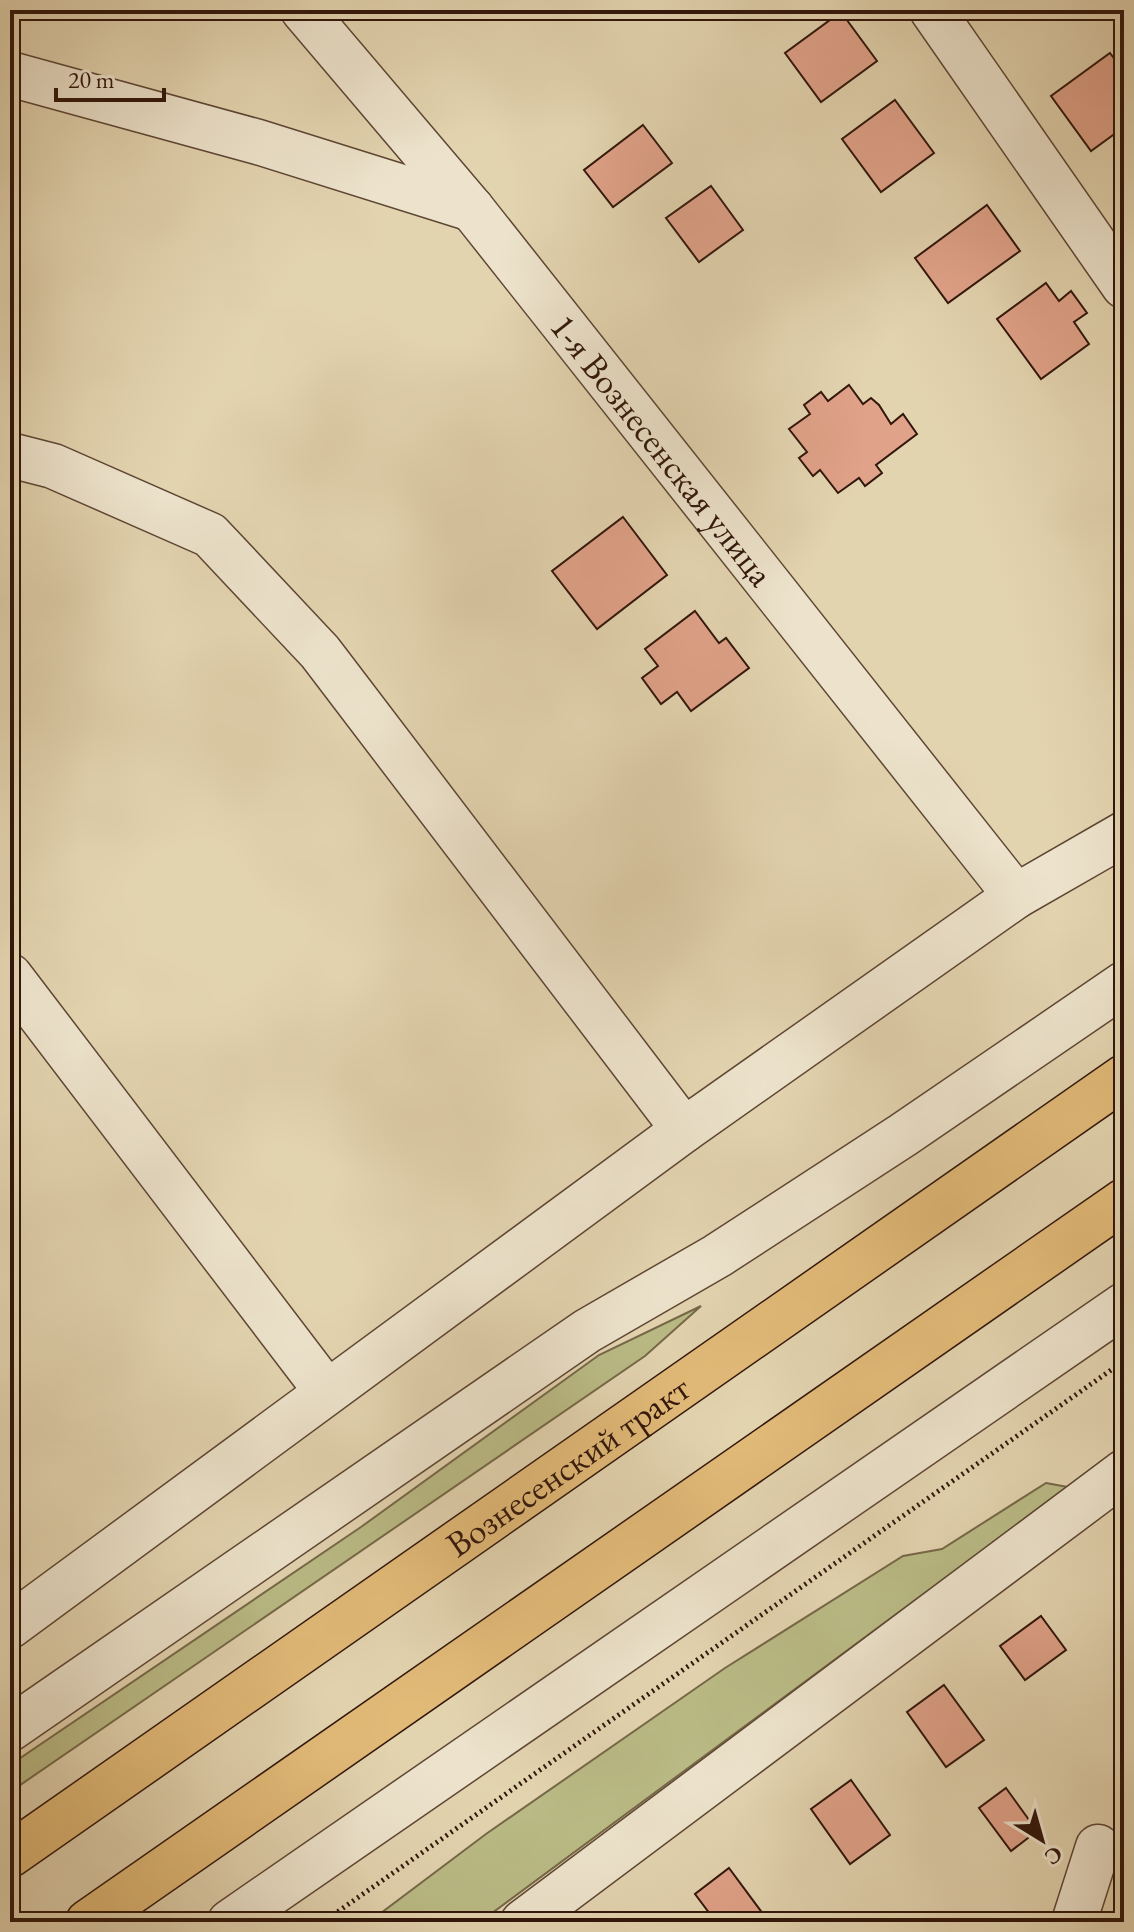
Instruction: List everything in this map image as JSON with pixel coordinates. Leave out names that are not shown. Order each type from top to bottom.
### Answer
[{"type":"main road","name":"Вознесенский тракт","points":[[10,1855],[1124,1077]]},
{"type":"main road","points":[[88,1922],[1124,1201]]},
{"type":"street","name":"1-я Вознесенская улица","points":[[303,10],[472,209],[1016,896]]},
{"type":"street","points":[[932,10],[1124,286]]},
{"type":"street","points":[[10,74],[258,142],[472,209]]},
{"type":"street","points":[[10,455],[53,466],[210,535],[320,652],[684,1130]]},
{"type":"street","points":[[10,1626],[684,1130],[1016,896],[1124,834]]},
{"type":"street","points":[[10,976],[327,1392]]},
{"type":"street","points":[[10,1729],[587,1331],[743,1239],[903,1135],[1124,984]]},
{"type":"street","points":[[230,1922],[1124,1305]]},
{"type":"street","points":[[523,1922],[1124,1472]]},
{"type":"street","points":[[1074,1922],[1098,1847]]},
{"type":"path","points":[[323,1922],[1124,1361]]},
{"type":"green space","points":[[701,1306],[645,1356],[10,1792],[10,1765],[361,1527],[599,1355]]},
{"type":"green space","points":[[1046,1483],[1068,1487],[480,1922],[369,1922],[486,1834],[725,1668],[903,1556],[942,1549]]},
{"type":"building","points":[[841,12],[877,61],[821,102],[785,53]]},
{"type":"building","points":[[1110,53],[1124,72],[1124,127],[1091,151],[1051,96]]},
{"type":"building","points":[[895,100],[934,153],[881,192],[842,139]]},
{"type":"building","points":[[643,125],[672,163],[613,207],[584,170]]},
{"type":"building","points":[[711,186],[743,230],[699,262],[666,218]]},
{"type":"building","points":[[987,205],[1020,251],[948,303],[915,258]]},
{"type":"building","points":[[1046,283],[1059,301],[1071,291],[1087,313],[1074,322],[1089,344],[1041,379],[997,319]]},
{"type":"building","points":[[849,385],[863,404],[871,398],[879,405],[891,424],[903,414],[917,434],[876,465],[882,473],[865,486],[859,478],[838,493],[820,470],[813,476],[799,458],[807,452],[789,429],[810,414],[804,405],[821,392],[828,401]]},
{"type":"building","points":[[623,517],[667,575],[597,629],[552,571]]},
{"type":"building","points":[[695,611],[719,643],[726,638],[749,668],[691,711],[677,692],[661,704],[642,678],[658,666],[645,649]]},
{"type":"building","points":[[1041,1616],[1066,1650],[1025,1680],[1000,1646]]},
{"type":"building","points":[[944,1685],[984,1740],[946,1767],[907,1712]]},
{"type":"building","points":[[851,1780],[890,1835],[850,1864],[811,1809]]},
{"type":"building","points":[[1006,1788],[1037,1831],[1011,1851],[979,1808]]},
{"type":"building","points":[[729,1868],[769,1922],[716,1922],[695,1894]]}]
